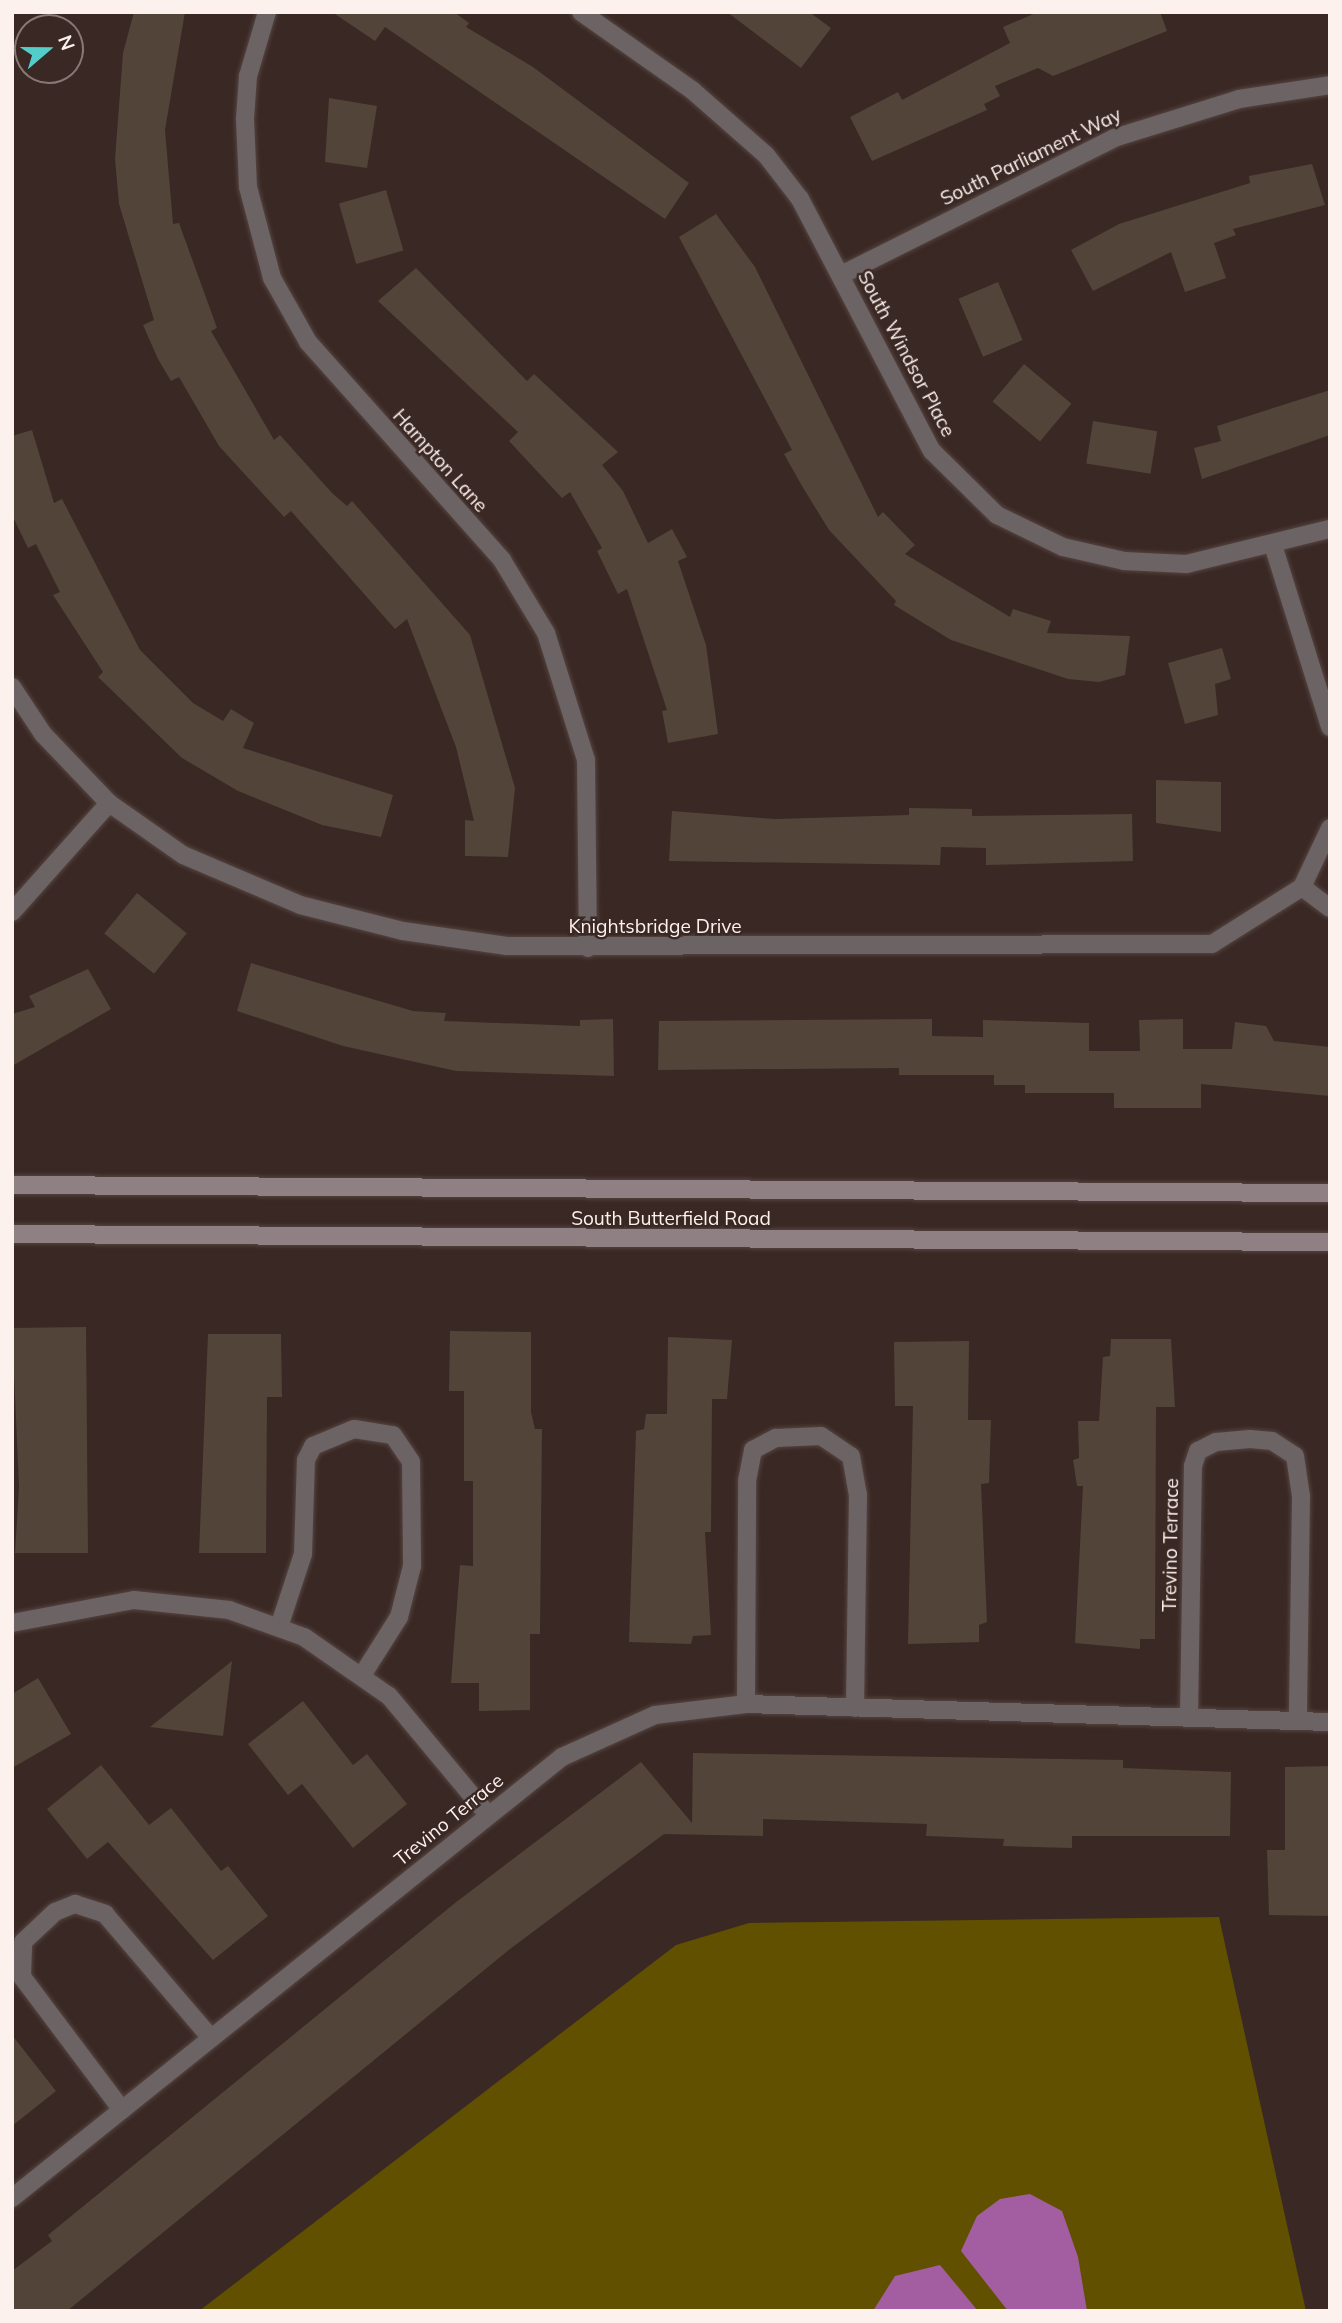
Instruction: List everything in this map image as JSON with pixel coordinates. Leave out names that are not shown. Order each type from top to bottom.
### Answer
[{"type":"main road","name":"South Butterfield Road","points":[[12,1185],[1330,1193]]},
{"type":"main road","name":"South Butterfield Road","points":[[12,1234],[1330,1242]]},
{"type":"street","name":"Hampton Lane","points":[[267,12],[248,76],[245,119],[248,187],[272,278],[308,342],[502,560],[546,633],[586,760],[588,948]]},
{"type":"street","name":"South Windsor Place","points":[[581,12],[744,131],[800,199],[932,451],[997,515],[1063,547],[1124,561],[1186,564],[1273,545],[1330,528]]},
{"type":"street","name":"South Parliament Way","points":[[841,275],[1114,138],[1239,99],[1330,85]]},
{"type":"street","points":[[1273,545],[1330,727]]},
{"type":"street","name":"Knightsbridge Drive","points":[[12,687],[43,734],[110,803],[183,855],[300,905],[403,931],[507,946],[1180,948],[1232,936],[1302,887],[1330,828]]},
{"type":"street","points":[[12,912],[110,803]]},
{"type":"street","points":[[1302,887],[1330,908]]},
{"type":"street","points":[[279,1627],[303,1554],[306,1460],[313,1446],[354,1429],[393,1435],[411,1462],[412,1566],[399,1617],[363,1674]]},
{"type":"street","points":[[746,1704],[747,1481],[753,1450],[776,1438],[821,1436],[851,1456],[858,1494],[855,1708]]},
{"type":"street","name":"Trevino Terrace","points":[[1189,1717],[1193,1466],[1198,1451],[1216,1442],[1250,1439],[1279,1444],[1295,1456],[1301,1496],[1298,1720]]},
{"type":"street","points":[[12,1623],[134,1600],[229,1610],[279,1627],[363,1674],[389,1696],[488,1815]]},
{"type":"street","name":"Trevino Terrace","points":[[12,2198],[488,1815],[600,1736],[655,1716],[746,1704],[1330,1722]]},
{"type":"street","points":[[122,2110],[22,1977],[23,1942],[55,1912],[75,1904],[106,1914],[211,2038]]},
{"type":"shaded area","points":[[1219,1917],[1306,2311],[199,2311],[676,1945],[749,1923]]},
{"type":"shaded area","points":[[1030,2194],[1062,2211],[1078,2257],[1087,2311],[1008,2311],[961,2251],[977,2216],[1000,2199]]},
{"type":"shaded area","points":[[940,2265],[978,2311],[873,2311],[895,2276]]},
{"type":"building","points":[[134,12],[185,12],[165,130],[173,224],[179,223],[217,328],[211,331],[274,440],[280,435],[332,493],[347,506],[352,501],[470,635],[515,788],[508,857],[465,856],[465,820],[474,821],[456,747],[407,619],[395,629],[291,511],[284,517],[219,446],[179,377],[171,381],[158,359],[143,325],[154,320],[119,204],[115,159],[123,53]]},
{"type":"building","points":[[332,12],[454,12],[469,23],[466,27],[533,67],[689,183],[665,219],[385,27],[375,41]]},
{"type":"building","points":[[727,12],[809,12],[831,28],[801,68]]},
{"type":"building","points":[[1038,12],[1160,12],[1167,31],[1053,76],[1038,68],[995,86],[1000,96],[984,104],[987,110],[872,161],[850,117],[898,92],[902,100],[1010,43],[1003,27]]},
{"type":"building","points":[[329,98],[377,106],[367,168],[325,162]]},
{"type":"building","points":[[1312,164],[1325,205],[1233,229],[1236,235],[1214,243],[1226,278],[1185,292],[1171,252],[1093,291],[1071,250],[1119,224],[1250,183],[1249,176]]},
{"type":"building","points":[[386,190],[403,251],[356,264],[339,204]]},
{"type":"building","points":[[716,214],[755,267],[878,517],[883,512],[915,545],[905,554],[1010,617],[1013,609],[1051,621],[1047,633],[1130,636],[1125,675],[1099,682],[1068,679],[951,640],[894,605],[896,601],[829,530],[802,486],[784,454],[792,450],[679,237]]},
{"type":"building","points":[[416,268],[527,381],[534,374],[618,452],[602,465],[623,491],[648,543],[672,529],[687,557],[678,561],[706,645],[718,734],[668,743],[662,711],[667,710],[627,589],[618,594],[597,551],[602,548],[570,492],[562,498],[509,441],[518,432],[378,301]]},
{"type":"building","points":[[998,282],[1023,340],[983,357],[958,299]]},
{"type":"building","points":[[1024,364],[1071,404],[1040,441],[993,402]]},
{"type":"building","points":[[1330,390],[1330,435],[1202,479],[1194,448],[1221,441],[1217,426]]},
{"type":"building","points":[[1093,421],[1157,431],[1150,474],[1086,463]]},
{"type":"building","points":[[32,430],[54,503],[62,499],[140,650],[193,703],[223,721],[231,709],[254,723],[243,748],[393,795],[381,837],[322,825],[238,791],[182,758],[98,677],[103,672],[53,595],[60,592],[36,544],[28,548],[12,515],[12,436]]},
{"type":"building","points":[[1222,648],[1231,679],[1215,684],[1218,715],[1185,724],[1168,663]]},
{"type":"building","points":[[1156,780],[1221,782],[1221,832],[1156,823]]},
{"type":"building","points":[[909,808],[972,809],[972,816],[1132,814],[1133,861],[986,865],[986,848],[941,847],[940,865],[669,861],[672,811],[775,819],[909,815]]},
{"type":"building","points":[[137,893],[187,933],[154,974],[104,933]]},
{"type":"building","points":[[251,963],[413,1011],[446,1013],[444,1021],[580,1026],[580,1020],[613,1019],[614,1076],[456,1071],[343,1046],[237,1011]]},
{"type":"building","points":[[88,969],[111,1009],[12,1066],[12,1014],[35,1007],[29,996]]},
{"type":"building","points":[[932,1019],[932,1036],[983,1037],[983,1020],[1089,1023],[1089,1051],[1140,1051],[1139,1020],[1183,1019],[1183,1049],[1232,1049],[1235,1022],[1266,1026],[1274,1041],[1330,1047],[1330,1096],[1201,1084],[1201,1108],[1114,1108],[1114,1093],[1025,1093],[1025,1085],[994,1085],[994,1075],[899,1075],[899,1068],[658,1070],[659,1021]]},
{"type":"building","points":[[86,1327],[88,1553],[15,1553],[19,1487],[12,1328]]},
{"type":"building","points":[[450,1331],[531,1332],[531,1412],[535,1429],[542,1429],[540,1634],[530,1634],[530,1710],[479,1711],[479,1683],[451,1683],[460,1565],[473,1566],[473,1481],[464,1481],[464,1391],[449,1391]]},
{"type":"building","points":[[208,1334],[281,1334],[282,1397],[267,1397],[266,1553],[199,1553]]},
{"type":"building","points":[[668,1337],[732,1340],[727,1399],[712,1399],[711,1532],[705,1532],[711,1635],[693,1636],[691,1644],[629,1642],[636,1431],[644,1429],[646,1414],[667,1414]]},
{"type":"building","points":[[1111,1339],[1171,1339],[1175,1407],[1156,1407],[1155,1639],[1140,1639],[1140,1649],[1075,1643],[1083,1486],[1077,1486],[1073,1460],[1079,1458],[1078,1421],[1099,1421],[1103,1357],[1110,1356]]},
{"type":"building","points":[[969,1341],[968,1420],[991,1420],[989,1483],[981,1484],[987,1622],[979,1625],[979,1642],[908,1644],[913,1406],[895,1406],[894,1342]]},
{"type":"building","points":[[232,1661],[223,1736],[150,1727]]},
{"type":"building","points":[[38,1678],[71,1734],[12,1768],[12,1694]]},
{"type":"building","points":[[303,1701],[353,1765],[367,1754],[407,1804],[353,1848],[302,1784],[288,1795],[248,1744]]},
{"type":"building","points":[[693,1753],[1123,1760],[1123,1768],[1231,1772],[1230,1836],[1072,1836],[1072,1848],[1003,1846],[1004,1839],[926,1836],[927,1824],[763,1819],[763,1836],[664,1834],[510,1949],[67,2311],[12,2311],[12,2271],[52,2241],[48,2235],[455,1903],[641,1762],[692,1823]]},
{"type":"building","points":[[101,1765],[149,1825],[171,1808],[221,1871],[228,1866],[268,1916],[213,1960],[108,1842],[87,1859],[47,1809]]},
{"type":"building","points":[[1330,1766],[1330,1916],[1269,1915],[1267,1850],[1285,1850],[1285,1767]]},
{"type":"building","points":[[12,2035],[56,2091],[12,2126]]}]
